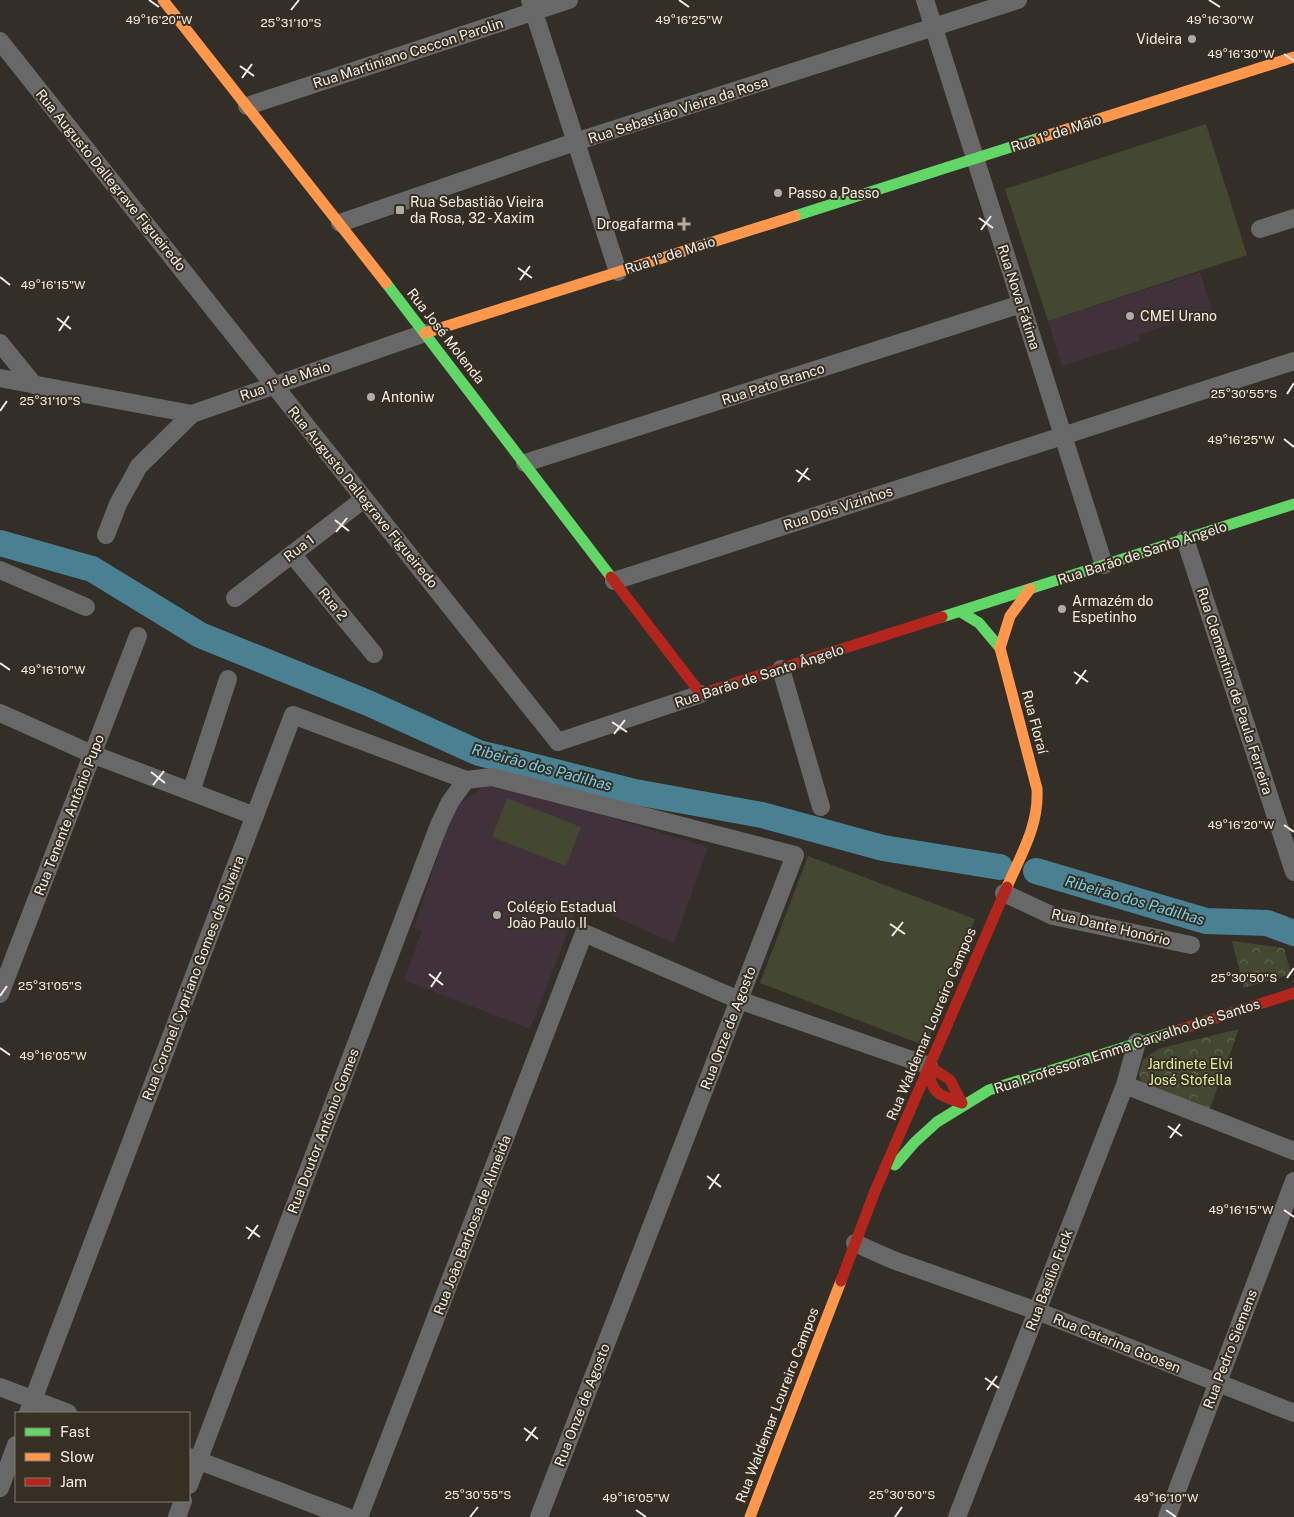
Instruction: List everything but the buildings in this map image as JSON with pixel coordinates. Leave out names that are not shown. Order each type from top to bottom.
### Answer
[{"type":"street","name":"Rua José Molenda","points":[[163,0],[340,223],[700,694]]},
{"type":"street","name":"Rua Martiniano Ceccon Parolin","points":[[247,106],[532,6],[570,0]]},
{"type":"street","name":"Rua Nova Fátima","points":[[925,0],[1104,565]]},
{"type":"street","name":"Rua Sebastião Vieira da Rosa","points":[[340,223],[575,142],[1018,0]]},
{"type":"street","points":[[532,6],[618,272]]},
{"type":"street","name":"Rua Augusto Dallegrave Figueiredo","points":[[2,46],[558,742]]},
{"type":"street","name":"Rua 1º de Maio","points":[[106,535],[118,504],[140,466],[192,414],[273,384],[425,333],[1294,57]]},
{"type":"street","points":[[1260,229],[1294,218]]},
{"type":"street","name":"Rua Pato Branco","points":[[525,463],[1021,304]]},
{"type":"street","points":[[0,343],[34,385]]},
{"type":"street","name":"Rua Dois Vizinhos","points":[[614,581],[1063,434],[1294,361]]},
{"type":"street","points":[[0,378],[192,414]]},
{"type":"street","name":"Rua 1","points":[[235,598],[364,498]]},
{"type":"street","name":"Rua Barão de Santo Ângelo","points":[[558,742],[700,694],[1294,504]]},
{"type":"street","name":"Rua Clementina de Paula Ferreira","points":[[1185,539],[1294,872]]},
{"type":"street","name":"Rua 2","points":[[292,554],[374,654]]},
{"type":"street","points":[[0,570],[86,607]]},
{"type":"street","name":"Rua Floraí","points":[[1015,868],[1032,835],[1038,813],[1038,800],[1000,648],[1002,628],[1013,610],[1030,589]]},
{"type":"street","points":[[961,612],[979,623],[1000,648]]},
{"type":"street","name":"Rua Tenente Antônio Pupo","points":[[0,994],[138,636]]},
{"type":"street","points":[[780,669],[821,807]]},
{"type":"street","points":[[191,792],[228,679]]},
{"type":"street","points":[[0,714],[92,754],[254,816]]},
{"type":"street","name":"Rua Coronel Cypriano Gomes da Silveira","points":[[31,1407],[293,716],[466,780]]},
{"type":"street","name":"Rua Onze de Agosto","points":[[466,780],[492,777],[795,855],[539,1517]]},
{"type":"street","name":"Rua Doutor Antônio Gomes","points":[[190,1478],[193,1459],[439,825],[450,802],[466,780]]},
{"type":"street","name":"Rua Waldemar Loureiro Campos","points":[[750,1517],[875,1191],[1015,868]]},
{"type":"street","name":"Rua Dante Honório","points":[[1004,892],[1053,916],[1191,945]]},
{"type":"street","name":"Rua João Barbosa de Almeida","points":[[359,1517],[584,934],[739,1000]]},
{"type":"street","name":"Rua Professora Emma Carvalho dos Santos","points":[[962,1103],[1007,1083],[1294,993]]},
{"type":"street","points":[[739,1000],[929,1066],[947,1075],[962,1103]]},
{"type":"street","name":"Rua Basílio Fuck","points":[[957,1517],[1125,1085],[1137,1042]]},
{"type":"street","points":[[929,1066],[930,1086],[933,1090],[939,1095],[962,1103]]},
{"type":"street","points":[[1125,1085],[1294,1151]]},
{"type":"street","name":"Rua Waldemar Loureiro Campos","points":[[875,1191],[923,1133],[962,1103]]},
{"type":"street","name":"Rua Pedro Siemens","points":[[1167,1517],[1294,1181]]},
{"type":"street","name":"Rua Catarina Goosen","points":[[855,1243],[894,1260],[1037,1311],[1294,1413]]},
{"type":"street","points":[[0,1387],[31,1407],[62,1412]]},
{"type":"street","points":[[0,1488],[15,1448]]},
{"type":"street","points":[[193,1459],[347,1517]]},
{"type":"street","points":[[177,1517],[183,1502]]},
{"type":"shaded area","name":"CMEI Urano","points":[[1200,272],[1212,311],[1138,335],[1140,341],[1062,366],[1048,321]]},
{"type":"shaded area","name":"Colégio Estadual João Paulo II","points":[[491,781],[708,847],[674,943],[580,901],[530,1029],[404,980],[422,931],[414,928],[453,809]]},
{"type":"green space","points":[[1206,124],[1247,255],[1048,321],[1005,189]]},
{"type":"green space","points":[[507,798],[581,827],[566,866],[492,837]]},
{"type":"green space","points":[[808,856],[975,919],[926,1046],[760,983]]},
{"type":"green space","points":[[1232,941],[1284,948],[1291,974],[1244,988]]},
{"type":"green space","name":"Jardinete Elvi José Stofella","points":[[1239,1029],[1209,1111],[1148,1090],[1140,1080],[1139,1072],[1143,1060],[1158,1049]]},
{"type":"waterway","name":"Ribeirão dos Padilhas","points":[[0,543],[92,569],[200,635],[368,703],[479,753],[635,792],[762,815],[883,848],[1000,867]]},
{"type":"waterway","name":"Ribeirão dos Padilhas","points":[[1036,871],[1206,921],[1267,923],[1294,933]]},
{"type":"traffic: fast","points":[[795,216],[1039,138]]},
{"type":"traffic: fast","points":[[386,283],[611,577]]},
{"type":"traffic: fast","points":[[942,617],[1294,504]]},
{"type":"traffic: fast","points":[[961,612],[979,623],[1000,648]]},
{"type":"traffic: fast","points":[[895,1165],[915,1142],[937,1122],[989,1090],[1179,1030]]},
{"type":"traffic: slow","points":[[163,0],[386,283]]},
{"type":"traffic: slow","points":[[1039,138],[1294,57]]},
{"type":"traffic: slow","points":[[425,333],[795,216]]},
{"type":"traffic: slow","points":[[1007,887],[1032,828],[1037,802],[1037,789],[1000,648],[1010,616],[1030,589]]},
{"type":"traffic: slow","points":[[750,1517],[841,1281]]},
{"type":"traffic: jam","points":[[611,577],[701,694],[942,617]]},
{"type":"traffic: jam","points":[[841,1281],[875,1191],[1007,887]]},
{"type":"traffic: jam","points":[[1179,1030],[1294,993]]},
{"type":"traffic: jam","points":[[929,1066],[950,1080],[962,1103],[937,1092],[931,1082],[929,1066]]},
{"type":"place","name":"Videira","points":[[1192,39]]},
{"type":"place","name":"Passo a Passo","points":[[778,193]]},
{"type":"place","name":"Rua Sebastião Vieira da Rosa, 32 - Xaxim","points":[[400,210]]},
{"type":"place","name":"Drogafarma","points":[[684,224]]},
{"type":"place","name":"CMEI Urano","points":[[1130,316]]},
{"type":"place","name":"Antoniw","points":[[371,397]]},
{"type":"place","name":"Armazém do Espetinho","points":[[1062,609]]},
{"type":"place","name":"Colégio Estadual João Paulo II","points":[[497,915]]}]
